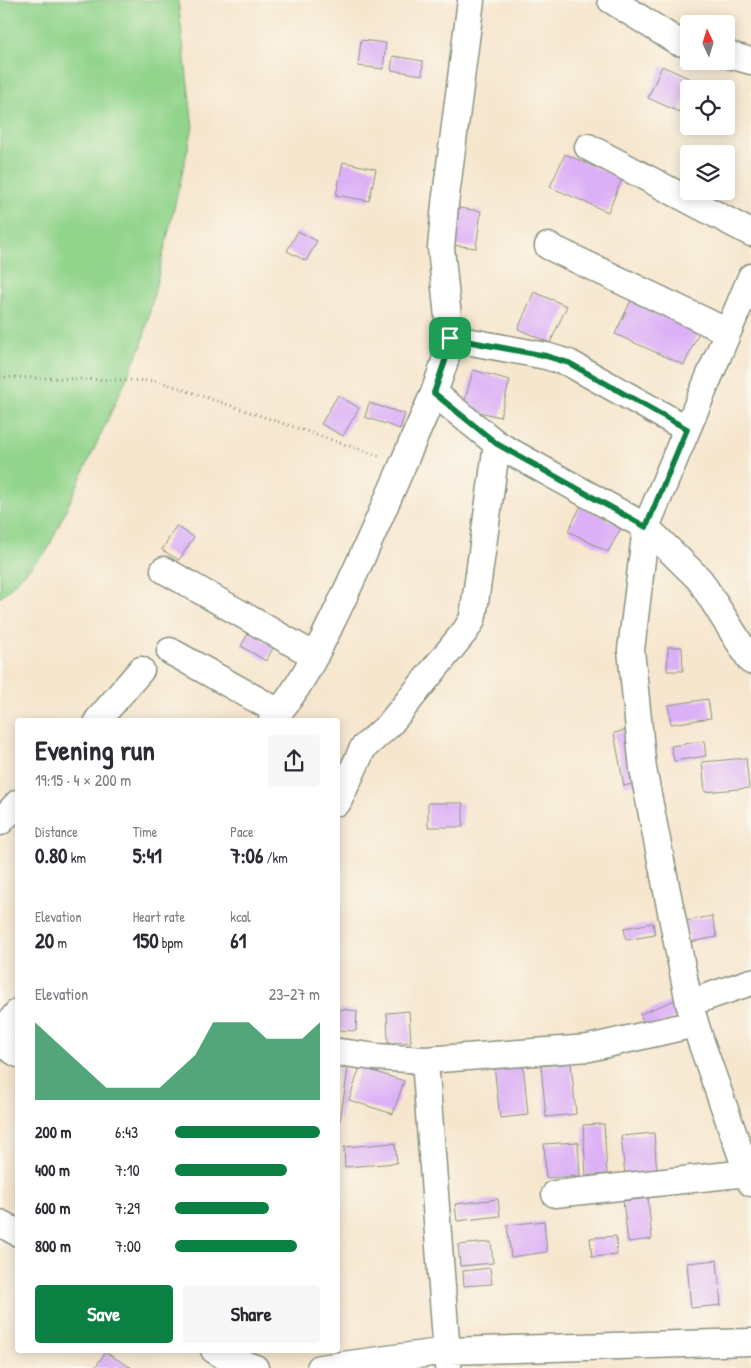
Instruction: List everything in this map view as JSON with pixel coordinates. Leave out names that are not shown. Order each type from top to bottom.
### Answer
[{"type":"street","points":[[170,651],[275,716],[295,690],[315,656],[351,583],[434,393],[445,361],[450,338],[441,248],[471,0]]},
{"type":"street","points":[[611,0],[680,42]]},
{"type":"street","points":[[735,57],[751,61]]},
{"type":"street","points":[[588,147],[751,233]]},
{"type":"street","points":[[548,246],[728,332]]},
{"type":"street","points":[[555,1194],[749,1178],[692,1013],[643,769],[631,650],[646,527],[751,276]]},
{"type":"street","points":[[450,338],[563,361],[687,429]]},
{"type":"street","points":[[434,393],[497,444],[646,527],[700,580],[751,661]]},
{"type":"street","points":[[340,798],[363,748],[389,725],[472,620],[497,444]]},
{"type":"street","points":[[164,570],[315,656]]},
{"type":"street","points":[[100,718],[141,670]]},
{"type":"street","points":[[0,822],[15,807]]},
{"type":"street","points":[[340,1052],[425,1060],[589,1048],[692,1013],[751,982]]},
{"type":"street","points":[[0,1034],[15,1016]]},
{"type":"street","points":[[0,1043],[15,1052]]},
{"type":"street","points":[[425,1060],[447,1359]]},
{"type":"street","points":[[0,1223],[15,1231]]},
{"type":"street","points":[[320,1368],[751,1342]]},
{"type":"street","points":[[219,1353],[227,1358],[255,1368],[255,1353]]},
{"type":"path","points":[[0,377],[158,381],[402,464]]},
{"type":"green space","points":[[0,0],[178,0],[193,127],[142,345],[47,551],[0,598]]},
{"type":"building","points":[[361,40],[386,43],[383,69],[358,66]]},
{"type":"building","points":[[393,56],[423,61],[422,75],[391,70]]},
{"type":"building","points":[[662,66],[693,80],[680,80],[679,112],[648,98]]},
{"type":"building","points":[[565,154],[622,179],[608,212],[550,187]]},
{"type":"building","points":[[343,162],[376,169],[369,201],[336,195]]},
{"type":"building","points":[[459,208],[481,211],[476,248],[453,245]]},
{"type":"building","points":[[298,231],[317,241],[306,261],[287,251]]},
{"type":"building","points":[[534,292],[567,306],[550,343],[518,329]]},
{"type":"building","points":[[633,296],[701,328],[684,365],[615,334]]},
{"type":"building","points":[[473,370],[510,380],[500,417],[463,408]]},
{"type":"building","points":[[338,395],[359,408],[343,436],[321,424]]},
{"type":"building","points":[[369,403],[405,414],[400,429],[365,417]]},
{"type":"building","points":[[581,506],[622,526],[608,552],[568,531]]},
{"type":"building","points":[[176,526],[194,537],[179,560],[162,550]]},
{"type":"building","points":[[249,632],[274,646],[266,661],[241,646]]},
{"type":"building","points":[[668,647],[682,647],[683,671],[667,671]]},
{"type":"building","points":[[708,699],[711,718],[671,724],[668,705]]},
{"type":"building","points":[[627,730],[637,783],[624,786],[614,733]]},
{"type":"building","points":[[704,741],[706,756],[674,761],[671,746]]},
{"type":"building","points":[[746,758],[749,788],[705,792],[702,762]]},
{"type":"building","points":[[428,803],[463,803],[463,827],[428,827]]},
{"type":"building","points":[[712,916],[717,937],[690,942],[686,921]]},
{"type":"building","points":[[653,923],[655,935],[626,940],[624,928]]},
{"type":"building","points":[[675,1000],[681,1015],[646,1029],[640,1014]]},
{"type":"building","points":[[340,1009],[357,1011],[356,1031],[340,1030]]},
{"type":"building","points":[[409,1011],[411,1042],[388,1043],[387,1013]]},
{"type":"building","points":[[523,1062],[528,1115],[500,1118],[494,1065]]},
{"type":"building","points":[[571,1063],[576,1114],[546,1117],[541,1066]]},
{"type":"building","points":[[360,1067],[404,1081],[393,1114],[349,1100]]},
{"type":"building","points":[[340,1068],[348,1069],[340,1121]]},
{"type":"building","points":[[604,1124],[607,1174],[586,1176],[583,1125]]},
{"type":"building","points":[[654,1133],[657,1173],[625,1176],[621,1136]]},
{"type":"building","points":[[578,1142],[580,1176],[546,1178],[544,1144]]},
{"type":"building","points":[[395,1143],[397,1163],[345,1167],[344,1147]]},
{"type":"building","points":[[648,1198],[652,1239],[628,1242],[623,1201]]},
{"type":"building","points":[[498,1199],[500,1216],[457,1221],[455,1204]]},
{"type":"building","points":[[544,1221],[547,1252],[511,1257],[507,1225]]},
{"type":"building","points":[[616,1236],[617,1255],[592,1257],[590,1238]]},
{"type":"building","points":[[491,1242],[493,1263],[460,1266],[458,1245]]},
{"type":"building","points":[[717,1260],[721,1305],[691,1308],[687,1263]]},
{"type":"building","points":[[490,1268],[492,1284],[464,1286],[463,1271]]},
{"type":"building","points":[[104,1353],[107,1353],[132,1368],[95,1368]]},
{"type":"route","points":[[450,338],[546,356],[569,363],[687,429],[646,527],[497,444],[434,393],[445,361],[450,338]]}]
